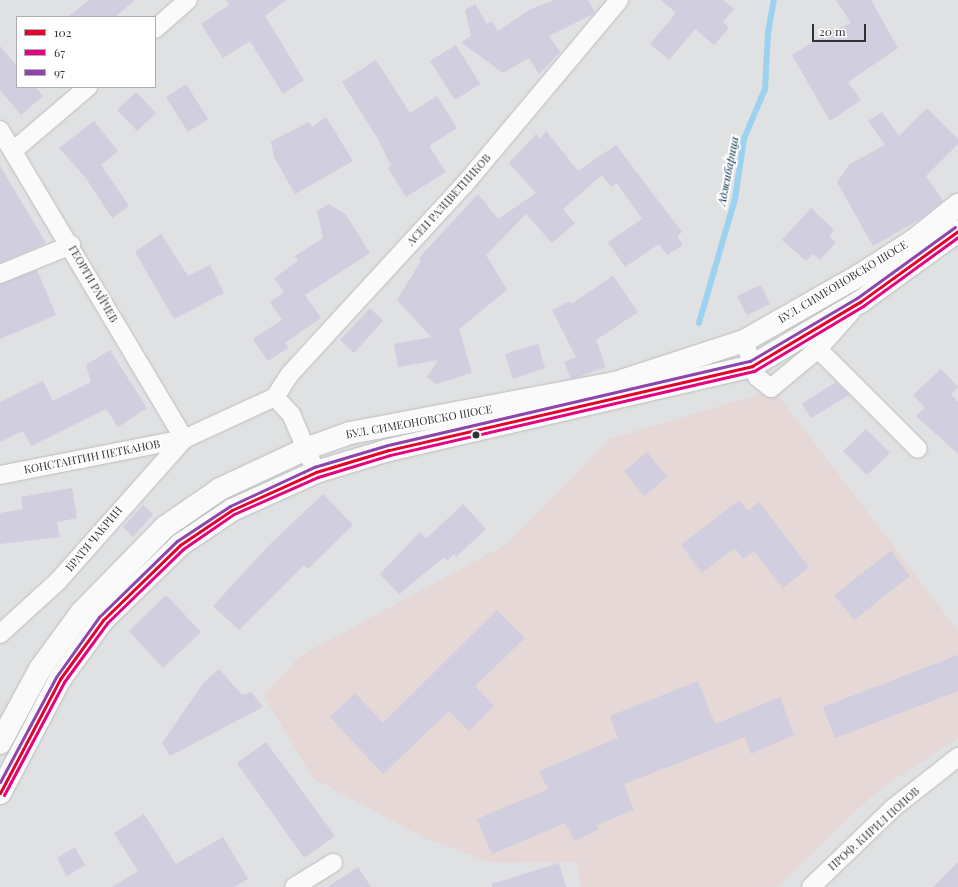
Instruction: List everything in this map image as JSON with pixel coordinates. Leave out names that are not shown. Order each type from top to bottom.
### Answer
[{"type":"main road","name":"БУЛ. СИМЕОНОВСКО ШОСЕ","points":[[0,743],[40,669],[81,613],[165,527],[220,489],[308,448],[350,433],[615,384],[744,341],[860,275],[913,240],[958,205]]},
{"type":"main road","name":"БУЛ. СИМЕОНОВСКО ШОСЕ","points":[[0,793],[60,679],[116,605],[205,526],[232,510],[316,472],[389,450],[752,366],[860,302],[958,231]]},
{"type":"street","points":[[156,28],[188,0]]},
{"type":"street","name":"АСЕН РАЗЦВЕТНИКОВ","points":[[275,397],[290,374],[464,185],[619,0]]},
{"type":"street","points":[[14,151],[87,88]]},
{"type":"street","name":"ГЕОРГИ РАЙЧЕВ","points":[[0,130],[71,245],[184,439]]},
{"type":"street","points":[[0,274],[71,245]]},
{"type":"street","name":"БУЛ. СИМЕОНОВСКО ШОСЕ","points":[[744,341],[752,366],[761,381],[771,388],[818,349],[860,302]]},
{"type":"street","points":[[818,349],[918,449]]},
{"type":"street","points":[[184,439],[275,397],[290,414],[308,448],[316,472]]},
{"type":"street","name":"КОНСТАНТИН ПЕТКАНОВ","points":[[0,475],[184,439]]},
{"type":"street","name":"БРАТЯ ЧАКРИН","points":[[0,634],[58,581],[184,439]]},
{"type":"street","name":"ПРОФ. КИРИЛ ПОПОВ","points":[[811,887],[894,808],[958,756]]},
{"type":"street","points":[[294,887],[333,863]]},
{"type":"shaded area","points":[[774,390],[958,631],[958,738],[877,791],[777,887],[581,887],[577,862],[493,863],[425,838],[313,778],[264,695],[300,656],[507,544],[610,439]]},
{"type":"building","points":[[89,0],[135,0],[116,16],[69,16]]},
{"type":"building","points":[[226,0],[286,0],[265,16],[304,80],[283,94],[250,41],[223,58],[201,24],[229,5]]},
{"type":"building","points":[[554,0],[588,0],[595,13],[549,36],[560,52],[539,74],[529,58],[503,73],[461,42],[471,36],[465,10],[475,4],[487,24],[492,21],[498,31],[531,9]]},
{"type":"building","points":[[661,0],[723,0],[734,9],[723,22],[729,28],[714,45],[695,29],[669,60],[650,44],[676,13]]},
{"type":"building","points":[[836,0],[871,0],[898,48],[848,82],[861,100],[830,121],[792,55],[831,31],[851,23]]},
{"type":"building","points":[[456,45],[480,84],[455,100],[430,61]]},
{"type":"building","points":[[0,46],[16,65],[16,88],[36,88],[43,96],[21,115],[0,90]]},
{"type":"building","points":[[376,60],[410,113],[437,96],[457,128],[429,146],[446,172],[406,197],[388,168],[391,166],[378,139],[342,82]]},
{"type":"building","points":[[186,84],[208,119],[188,132],[166,97]]},
{"type":"building","points":[[136,92],[156,113],[137,131],[117,110]]},
{"type":"building","points":[[927,108],[958,139],[958,144],[926,176],[943,201],[920,219],[873,246],[837,182],[850,164],[885,145],[868,121],[882,112],[899,136]]},
{"type":"building","points":[[326,117],[353,161],[295,194],[274,157],[271,141],[309,122],[312,127]]},
{"type":"building","points":[[94,121],[118,151],[101,165],[129,206],[112,218],[85,177],[59,148]]},
{"type":"building","points":[[546,131],[578,171],[616,145],[682,232],[677,236],[683,245],[667,255],[659,244],[625,267],[608,242],[642,219],[617,183],[611,187],[602,175],[563,209],[575,223],[552,243],[526,214],[486,255],[507,290],[459,329],[472,373],[436,384],[427,377],[438,360],[398,367],[394,344],[431,337],[397,300],[421,261],[419,258],[478,194],[498,219],[536,193],[509,163],[536,134],[540,139]]},
{"type":"building","points":[[0,166],[46,243],[0,263]]},
{"type":"building","points":[[329,204],[346,215],[370,253],[305,295],[321,318],[285,343],[288,348],[268,361],[253,339],[282,320],[270,302],[284,292],[274,278],[298,261],[295,256],[323,238],[317,211]]},
{"type":"building","points":[[811,208],[834,230],[829,236],[836,242],[820,260],[813,254],[806,261],[782,240]]},
{"type":"building","points":[[161,234],[188,276],[210,265],[224,293],[174,319],[135,252]]},
{"type":"building","points":[[37,270],[56,315],[0,339],[0,284]]},
{"type":"building","points":[[613,276],[638,312],[596,340],[606,367],[571,379],[564,362],[576,357],[552,310],[570,301],[571,304]]},
{"type":"building","points":[[761,285],[770,304],[747,315],[737,296]]},
{"type":"building","points":[[370,308],[383,321],[354,353],[340,340]]},
{"type":"building","points":[[538,344],[545,368],[513,379],[505,354]]},
{"type":"building","points":[[110,350],[147,408],[118,427],[106,409],[31,446],[23,431],[0,442],[0,402],[43,381],[53,401],[91,382],[86,365]]},
{"type":"building","points":[[941,369],[958,387],[951,394],[958,402],[958,454],[916,416],[925,408],[913,395]]},
{"type":"building","points":[[836,382],[849,395],[811,418],[802,404]]},
{"type":"building","points":[[866,429],[890,453],[867,475],[843,451]]},
{"type":"building","points":[[647,452],[667,477],[644,496],[624,471]]},
{"type":"building","points":[[72,488],[77,518],[57,522],[60,537],[0,544],[0,513],[23,509],[21,497]]},
{"type":"building","points":[[323,494],[353,525],[308,569],[304,565],[239,630],[213,606],[269,545]]},
{"type":"building","points":[[739,500],[748,511],[759,502],[809,567],[783,588],[754,551],[743,559],[735,548],[702,573],[681,545]]},
{"type":"building","points":[[463,504],[486,529],[456,557],[454,554],[447,561],[444,557],[399,594],[380,574],[420,532],[426,539]]},
{"type":"building","points":[[143,505],[153,514],[133,537],[123,527]]},
{"type":"building","points":[[891,551],[910,576],[854,620],[834,595]]},
{"type":"building","points":[[166,595],[201,632],[163,668],[129,631]]},
{"type":"building","points":[[497,610],[525,638],[475,686],[494,706],[469,731],[449,711],[383,774],[330,717],[355,693],[383,723]]},
{"type":"building","points":[[958,655],[958,691],[835,738],[823,707]]},
{"type":"building","points":[[219,669],[242,695],[251,692],[263,707],[170,756],[162,743],[204,682]]},
{"type":"building","points":[[698,681],[715,724],[780,697],[794,735],[751,754],[745,737],[624,784],[634,810],[596,825],[599,829],[575,841],[565,823],[492,854],[477,819],[548,789],[539,771],[618,738],[610,716]]},
{"type":"building","points":[[266,742],[335,836],[304,858],[237,763]]},
{"type":"building","points":[[144,814],[176,864],[223,837],[248,879],[234,887],[112,887],[138,871],[114,833]]},
{"type":"building","points":[[75,847],[85,865],[67,876],[57,858]]},
{"type":"building","points":[[958,862],[958,887],[933,887]]},
{"type":"building","points":[[559,863],[566,887],[492,887],[492,884]]},
{"type":"building","points":[[358,867],[371,887],[327,887]]},
{"type":"waterway","name":"Аджибарица","points":[[699,323],[735,199],[744,139],[765,89],[768,33],[774,0]]},
{"type":"transit line","name":"97","points":[[0,782],[56,677],[99,617],[177,541],[230,506],[314,467],[388,445],[750,361],[857,298],[955,227]]},
{"type":"transit line","name":"102","points":[[0,793],[60,679],[103,620],[180,545],[232,510],[316,472],[389,450],[752,366],[860,302],[958,231]]},
{"type":"transit line","name":"67","points":[[4,795],[64,682],[107,623],[183,549],[234,514],[318,477],[390,455],[754,371],[863,306],[958,237]]}]
